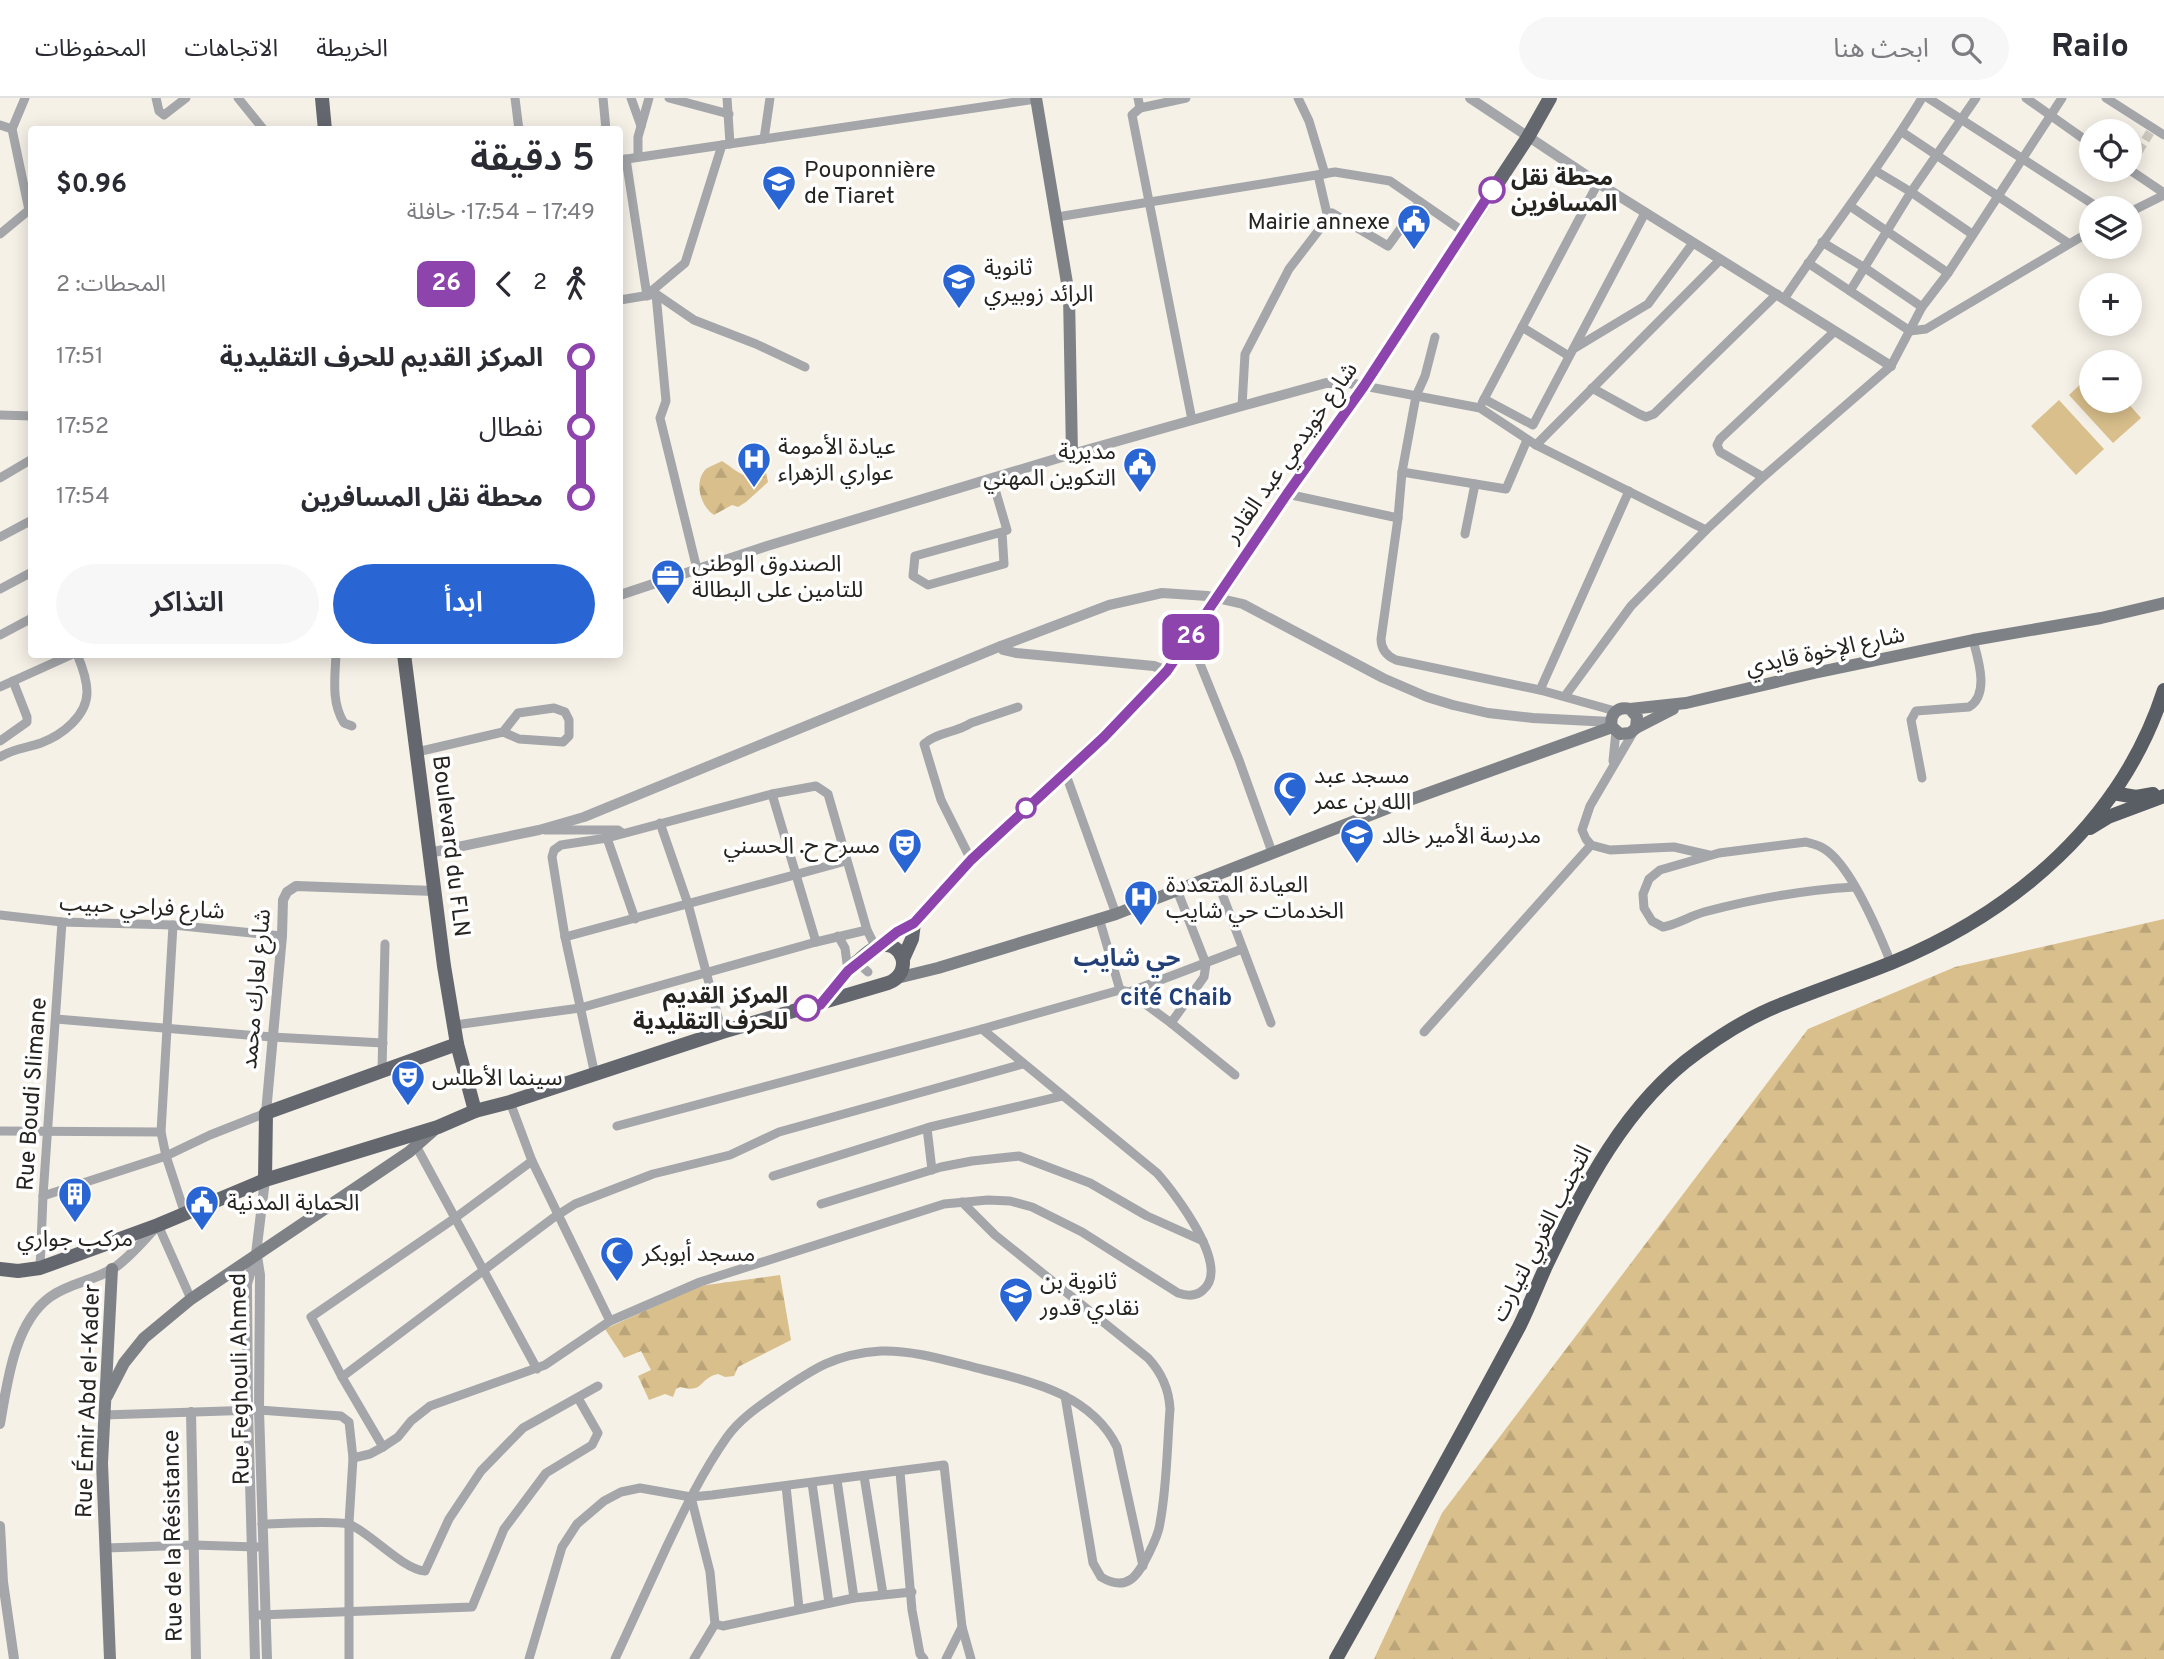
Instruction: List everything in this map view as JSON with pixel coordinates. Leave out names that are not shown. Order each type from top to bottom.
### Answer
[{"type":"highway","name":"التجنب الغربي لتيارت","points":[[1336,1659],[1522,1321],[1559,1239],[1596,1168],[1633,1114],[1678,1067],[1726,1034],[1786,1002],[1891,963],[1944,938],[1978,919],[2039,875],[2080,834],[2113,793],[2157,713],[2164,690]]},
{"type":"highway","points":[[2133,758],[2131,782],[2136,790],[2146,797]]},
{"type":"highway","points":[[2113,793],[2146,797],[2164,789]]},
{"type":"highway","points":[[2113,793],[2120,807],[2132,808]]},
{"type":"highway","points":[[2080,834],[2108,817],[2164,796]]},
{"type":"main road","points":[[322,98],[326,126]]},
{"type":"main road","name":"شارع خويدمي عبد القادر","points":[[820,1005],[875,949],[914,923],[971,860],[1104,737],[1167,671],[1364,386],[1528,137],[1550,98]]},
{"type":"main road","points":[[1036,99],[1069,295],[1072,454]]},
{"type":"main road","name":"شارع الإخوة قايدي","points":[[1630,709],[1686,703],[1973,640],[2101,618],[2164,603]]},
{"type":"main road","name":"Boulevard du FLN","points":[[404,658],[434,891],[457,1044],[475,1111]]},
{"type":"main road","name":"شارع الإخوة قايدي","points":[[1635,729],[1686,703]]},
{"type":"main road","points":[[0,1269],[40,1268],[158,1225],[265,1180],[438,1127],[475,1111],[722,1032],[820,1005],[890,981],[1116,914],[1614,723],[1622,708],[1630,709],[1637,717],[1635,729],[1625,734],[1614,723]]},
{"type":"main road","name":"شارع خويدمي عبد القادر","points":[[903,961],[912,939],[914,923]]},
{"type":"main road","points":[[858,969],[874,980],[890,981],[901,974],[903,961],[897,949],[875,949]]},
{"type":"main road","points":[[903,961],[938,968]]},
{"type":"main road","points":[[265,1180],[266,1113],[457,1044]]},
{"type":"main road","points":[[107,1396],[124,1363],[144,1338],[191,1298],[409,1152],[415,1144],[438,1127]]},
{"type":"main road","name":"Rue Émir Abd el-Kader","points":[[110,1659],[102,1463],[112,1269]]},
{"type":"street","points":[[25,98],[12,129],[28,205]]},
{"type":"street","points":[[156,98],[159,111],[164,115],[186,98]]},
{"type":"street","points":[[238,98],[261,126]]},
{"type":"street","points":[[514,98],[518,126]]},
{"type":"street","points":[[603,98],[606,126]]},
{"type":"street","points":[[631,98],[641,127]]},
{"type":"street","points":[[638,157],[638,138],[649,98]]},
{"type":"street","points":[[669,98],[729,114]]},
{"type":"street","points":[[623,300],[651,295],[685,263],[726,144],[729,114],[727,98]]},
{"type":"street","points":[[764,139],[770,98]]},
{"type":"street","points":[[1186,98],[1139,103],[1132,115],[1192,420]]},
{"type":"street","points":[[1297,98],[1309,121],[1322,174],[1328,219]]},
{"type":"street","points":[[1471,98],[1645,213],[1891,366]]},
{"type":"street","points":[[1592,388],[1646,417],[1654,414],[1781,297],[1875,171],[1922,98]]},
{"type":"street","points":[[1928,98],[2080,196]]},
{"type":"street","points":[[1850,291],[1911,192],[1976,98]]},
{"type":"street","points":[[2026,98],[2079,136]]},
{"type":"street","points":[[1565,696],[1631,606],[1706,530],[1891,366],[1922,307],[1948,273],[2062,98]]},
{"type":"street","points":[[2106,98],[2122,102],[2152,129],[2164,135]]},
{"type":"street","points":[[697,569],[660,418],[666,401],[651,295],[623,159],[1036,99]]},
{"type":"street","points":[[0,125],[12,129]]},
{"type":"street","points":[[1902,132],[2068,243]]},
{"type":"street","points":[[1875,171],[1972,234]]},
{"type":"street","points":[[1057,217],[1335,172],[1390,181],[1464,232]]},
{"type":"street","points":[[2142,176],[2164,194],[2142,206]]},
{"type":"street","points":[[1482,403],[1598,183]]},
{"type":"street","points":[[1242,406],[1245,355],[1289,269],[1332,213],[1388,246],[1420,202]]},
{"type":"street","points":[[1850,206],[1948,273]]},
{"type":"street","points":[[0,234],[28,211]]},
{"type":"street","points":[[623,594],[1072,454],[1326,383],[1349,383],[1416,396],[1482,403],[1533,425],[1645,213]]},
{"type":"street","points":[[1808,263],[1910,331],[1926,329],[2079,237]]},
{"type":"street","points":[[1822,242],[1922,307]]},
{"type":"street","points":[[1571,352],[1648,304],[1693,243]]},
{"type":"street","points":[[1402,472],[1506,489],[1532,442],[1592,388],[1720,260]]},
{"type":"street","points":[[651,295],[694,320],[805,367]]},
{"type":"street","points":[[1522,327],[1571,352]]},
{"type":"street","points":[[1763,477],[1720,452],[1717,445],[1720,439],[1835,331]]},
{"type":"street","points":[[1435,337],[1425,376],[1416,396],[1402,472],[1381,639],[1385,652],[1396,660],[1565,696],[1614,723]]},
{"type":"street","points":[[1482,403],[1532,442],[1706,530]]},
{"type":"street","points":[[0,415],[28,418]]},
{"type":"street","points":[[0,478],[28,461]]},
{"type":"street","points":[[992,479],[1007,530],[915,556],[913,576],[928,585],[1004,564],[1002,532]]},
{"type":"street","points":[[1465,534],[1475,484]]},
{"type":"street","points":[[1540,690],[1629,491]]},
{"type":"street","points":[[1287,494],[1398,518]]},
{"type":"street","points":[[0,537],[28,522]]},
{"type":"street","points":[[0,589],[28,574]]},
{"type":"street","points":[[429,853],[540,830],[584,817],[1000,646],[1110,605],[1162,593],[1208,596],[1243,604],[1383,678],[1427,697],[1488,713],[1614,723]]},
{"type":"street","points":[[0,635],[28,620]]},
{"type":"street","points":[[1190,639],[1239,760],[1272,852]]},
{"type":"street","points":[[1922,778],[1911,720],[1916,711],[1969,707],[1976,703],[1981,676],[1973,640]]},
{"type":"street","points":[[1000,646],[1008,652],[1154,666],[1167,671]]},
{"type":"street","points":[[0,687],[66,658]]},
{"type":"street","points":[[0,757],[19,747],[60,735],[73,723],[88,694],[84,674],[77,658]]},
{"type":"street","points":[[336,658],[336,711],[344,723],[352,726]]},
{"type":"street","points":[[0,741],[27,722],[13,681]]},
{"type":"street","points":[[971,860],[941,800],[924,744],[931,737],[1018,707]]},
{"type":"street","points":[[416,752],[503,732],[519,739],[563,742],[569,736],[569,720],[565,712],[554,708],[518,713],[503,732]]},
{"type":"street","points":[[1612,766],[1614,723]]},
{"type":"street","points":[[1635,729],[1612,766],[1584,822],[1582,830],[1591,845],[1610,850],[1674,847],[1711,855]]},
{"type":"street","points":[[1065,772],[1116,914]]},
{"type":"street","points":[[594,1075],[565,937],[552,857],[554,850],[561,845],[607,838],[772,794],[816,786],[828,794],[846,861],[875,949]]},
{"type":"street","points":[[772,794],[816,942]]},
{"type":"street","points":[[660,823],[688,904],[722,1032]]},
{"type":"street","points":[[540,830],[618,830],[624,833]]},
{"type":"street","points":[[607,838],[635,919]]},
{"type":"street","points":[[1855,887],[1767,898],[1698,914],[1663,927],[1652,921],[1644,908],[1643,894],[1649,879],[1660,870],[1711,855],[1806,842],[1817,844],[1828,850],[1842,866],[1855,887],[1876,926],[1891,963]]},
{"type":"street","points":[[1424,1032],[1591,845]]},
{"type":"street","points":[[565,937],[846,861]]},
{"type":"street","points":[[1215,875],[1271,1023]]},
{"type":"street","name":"شارع لعارك محمد","points":[[266,1113],[283,900],[287,892],[296,886],[434,891]]},
{"type":"street","points":[[1171,1023],[1204,977],[1206,964],[1177,890]]},
{"type":"street","name":"شارع فراحي حبيب","points":[[0,915],[62,922],[173,925],[282,936]]},
{"type":"street","points":[[1098,918],[1125,991],[1171,1023],[1235,1076]]},
{"type":"street","name":"Rue Boudi Slimane","points":[[40,1268],[62,922]]},
{"type":"street","points":[[173,925],[161,1132],[166,1156],[186,1214]]},
{"type":"street","points":[[455,1025],[580,1008],[867,930]]},
{"type":"street","points":[[838,936],[858,969]]},
{"type":"street","points":[[382,1070],[384,944]]},
{"type":"street","points":[[617,1126],[1125,991],[1242,949]]},
{"type":"street","points":[[56,1019],[272,1037],[383,1043]]},
{"type":"street","points":[[353,1458],[370,1454],[398,1437],[411,1421],[430,1406],[537,1369],[610,1321],[700,1283],[926,1209],[988,1200],[1010,1201],[1032,1207],[1082,1232],[1184,1295],[1201,1292],[1211,1279],[1211,1267],[1203,1241],[1177,1197],[1157,1173],[982,1029]]},
{"type":"street","points":[[342,1377],[558,1214],[575,1205],[653,1174],[730,1155],[779,1132],[1023,1064]]},
{"type":"street","points":[[772,1176],[927,1128],[1062,1096]]},
{"type":"street","points":[[510,1102],[532,1161],[610,1321]]},
{"type":"street","points":[[43,1196],[166,1156],[266,1113]]},
{"type":"street","points":[[927,1128],[932,1170]]},
{"type":"street","points":[[0,1130],[161,1132]]},
{"type":"street","points":[[415,1144],[537,1369]]},
{"type":"street","points":[[821,1204],[932,1170],[972,1161],[1019,1156],[1090,1183],[1147,1216],[1203,1241]]},
{"type":"street","points":[[383,1447],[311,1317],[455,1218],[532,1161]]},
{"type":"street","name":"Rue Feghouli Ahmed","points":[[265,1180],[256,1254],[247,1284],[262,1524],[257,1547],[266,1615],[268,1659]]},
{"type":"street","points":[[962,1202],[995,1235],[1148,1358],[1164,1380],[1170,1409],[1160,1522],[1153,1545],[1133,1579],[1116,1583],[1101,1577],[1096,1570],[1065,1396]]},
{"type":"street","points":[[0,1424],[9,1372],[28,1320],[49,1298],[74,1284],[112,1269],[158,1225],[191,1298]]},
{"type":"street","points":[[615,1659],[691,1497],[728,1435],[748,1415],[815,1367],[837,1359],[879,1351],[911,1352],[1027,1380],[1065,1396],[1098,1418],[1118,1447],[1143,1566]]},
{"type":"street","points":[[262,1524],[349,1523],[398,1558],[420,1571],[425,1571],[449,1519],[481,1471],[523,1428],[598,1387]]},
{"type":"street","points":[[254,1615],[472,1607],[504,1529],[546,1473],[596,1440],[598,1433],[578,1398]]},
{"type":"street","points":[[104,1415],[254,1410],[341,1416],[346,1419],[349,1422],[353,1458],[349,1523],[349,1659]]},
{"type":"street","name":"Rue Feghouli Ahmed","points":[[254,1410],[257,1547],[255,1659]]},
{"type":"street","name":"Rue de la Résistance","points":[[191,1412],[196,1659]]},
{"type":"street","points":[[529,1659],[562,1547],[577,1524],[604,1501],[621,1492],[640,1489],[691,1497],[944,1465],[962,1626],[971,1659]]},
{"type":"street","points":[[900,1472],[912,1610],[919,1654],[924,1659]]},
{"type":"street","points":[[864,1476],[883,1594]]},
{"type":"street","points":[[837,1480],[855,1598]]},
{"type":"street","points":[[812,1483],[829,1603]]},
{"type":"street","points":[[786,1486],[799,1608]]},
{"type":"street","points":[[691,1497],[709,1572],[715,1624],[694,1659]]},
{"type":"street","points":[[0,1526],[6,1644],[15,1659]]},
{"type":"street","points":[[106,1548],[194,1545],[257,1547]]},
{"type":"street","points":[[715,1624],[723,1626],[799,1608],[912,1591]]},
{"type":"street","points":[[946,1659],[962,1626]]},
{"type":"green space","points":[[2079,385],[2079,406],[2069,395]]},
{"type":"green space","points":[[2059,400],[2104,449],[2076,475],[2031,426]]},
{"type":"green space","points":[[2086,413],[2137,413],[2141,418],[2113,443]]},
{"type":"green space","points":[[722,461],[749,476],[759,473],[765,467],[768,482],[738,507],[732,505],[714,515],[705,506],[699,487],[706,469]]},
{"type":"green space","points":[[2164,919],[2164,1659],[1374,1659],[1442,1513],[1808,1029],[1955,967]]},
{"type":"green space","points":[[780,1275],[791,1340],[738,1367],[734,1376],[725,1377],[718,1374],[698,1387],[680,1387],[676,1389],[673,1397],[665,1394],[649,1400],[638,1376],[651,1370],[641,1351],[624,1358],[605,1329],[699,1286]]},
{"type":"tunnel","points":[[2142,145],[2151,131]]},
{"type":"bus line","name":"26","points":[[807,1008],[820,1005],[848,971],[897,932],[914,923],[971,860],[1104,737],[1167,671],[1364,386],[1492,190]]},
{"type":"place","name":"محطة نقل المسافرين","points":[[1492,190]]},
{"type":"place","name":"Pouponnière de Tiaret","points":[[779,212]]},
{"type":"place","name":"Mairie annexe","points":[[1414,251]]},
{"type":"place","name":"ثانوية الرائد زوبيري","points":[[959,310]]},
{"type":"place","name":"عيادة الأمومة عواري الزهراء","points":[[754,489]]},
{"type":"place","name":"مديرية التكوين المهني","points":[[1140,494]]},
{"type":"place","name":"الصندوق الوطني للتامين على البطالة","points":[[668,606]]},
{"type":"place","name":"مسجد عبد الله بن عمر","points":[[1290,818]]},
{"type":"place","name":"مدرسة الأمير خالد","points":[[1357,865]]},
{"type":"place","name":"مسرح ح. الحسني","points":[[905,875]]},
{"type":"place","name":"العيادة المتعددة الخدمات حي شايب","points":[[1141,927]]},
{"type":"place","name":"المركز القديم للحرف التقليدية","points":[[807,1008]]},
{"type":"place","name":"سينما الأطلس","points":[[408,1107]]},
{"type":"place","name":"مركب جواري","points":[[75,1224]]},
{"type":"place","name":"الحماية المدنية","points":[[202,1232]]},
{"type":"place","name":"مسجد أبوبكر","points":[[617,1283]]},
{"type":"place","name":"ثانوية بن نقادي قدور","points":[[1016,1324]]},
{"type":"district","name":"حي شايب","points":[[1127,958]]},
{"type":"district","name":"cité Chaib","points":[[1176,997]]}]
